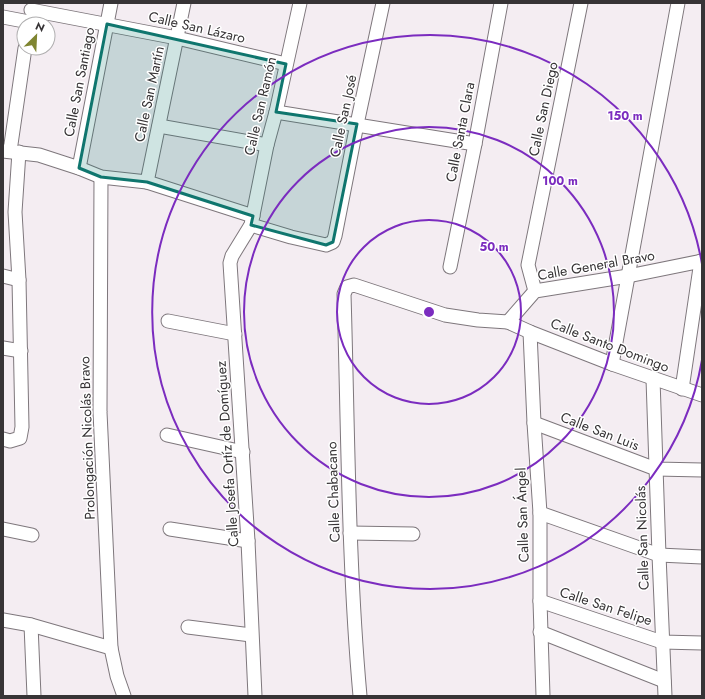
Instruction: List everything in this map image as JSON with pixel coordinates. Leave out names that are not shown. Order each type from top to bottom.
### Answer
[{"type":"street","name":"Calle San Santiago","points":[[80,168],[111,3]]},
{"type":"street","name":"Calle San Martín","points":[[148,182],[184,3]]},
{"type":"street","name":"Calle San Ramón","points":[[252,220],[267,145],[276,112],[300,3]]},
{"type":"street","name":"Calle San José","points":[[252,220],[291,237],[326,245],[333,242],[383,3]]},
{"type":"street","name":"Calle Santa Clara","points":[[450,267],[475,144],[501,3]]},
{"type":"street","name":"Calle San Diego","points":[[535,291],[528,265],[581,3]]},
{"type":"street","points":[[612,364],[678,3]]},
{"type":"street","name":"Calle San Lázaro","points":[[3,17],[30,15],[107,24],[177,38],[286,64]]},
{"type":"street","points":[[3,439],[10,441],[20,438],[22,428],[19,280],[10,151],[24,56]]},
{"type":"street","points":[[276,112],[475,144]]},
{"type":"street","points":[[159,126],[267,145]]},
{"type":"street","points":[[10,151],[39,155],[80,168],[101,177],[148,182],[252,220]]},
{"type":"street","name":"Prolongación Nicolás Bravo","points":[[101,177],[100,412],[112,648],[117,676],[124,696]]},
{"type":"street","name":"Calle Josefa Ortíz de Domíguez","points":[[252,220],[232,256],[230,263],[243,452],[255,696]]},
{"type":"street","points":[[682,389],[701,261]]},
{"type":"street","name":"Calle General Bravo","points":[[508,322],[535,291],[628,276],[701,261]]},
{"type":"street","points":[[3,276],[19,280]]},
{"type":"street","name":"Calle Chabacano","points":[[360,696],[356,652],[350,533],[344,294],[346,287],[354,285],[446,315],[478,320],[508,322]]},
{"type":"street","points":[[168,321],[235,334]]},
{"type":"street","name":"Calle Santo Domingo","points":[[508,322],[612,364],[702,395]]},
{"type":"street","name":"Calle San Ángel","points":[[530,332],[540,513],[540,632],[543,696]]},
{"type":"street","points":[[3,348],[21,351]]},
{"type":"street","name":"Calle San Nicolás","points":[[653,379],[658,555],[665,696]]},
{"type":"street","name":"Calle San Luis","points":[[534,423],[656,469],[702,470]]},
{"type":"street","points":[[166,435],[243,452]]},
{"type":"street","points":[[540,513],[658,555],[702,557]]},
{"type":"street","points":[[3,529],[32,535]]},
{"type":"street","points":[[170,529],[248,541]]},
{"type":"street","points":[[350,533],[413,534]]},
{"type":"street","name":"Calle San Felipe","points":[[540,601],[662,642],[702,643]]},
{"type":"street","points":[[3,620],[31,625],[112,648]]},
{"type":"street","points":[[31,625],[34,696]]},
{"type":"street","points":[[188,627],[251,635]]},
{"type":"street","points":[[540,632],[664,681]]},
{"type":"highlighted area","points":[[107,24],[286,64],[276,112],[357,124],[333,242],[326,245],[251,225],[253,216],[147,182],[101,177],[79,168]]}]
